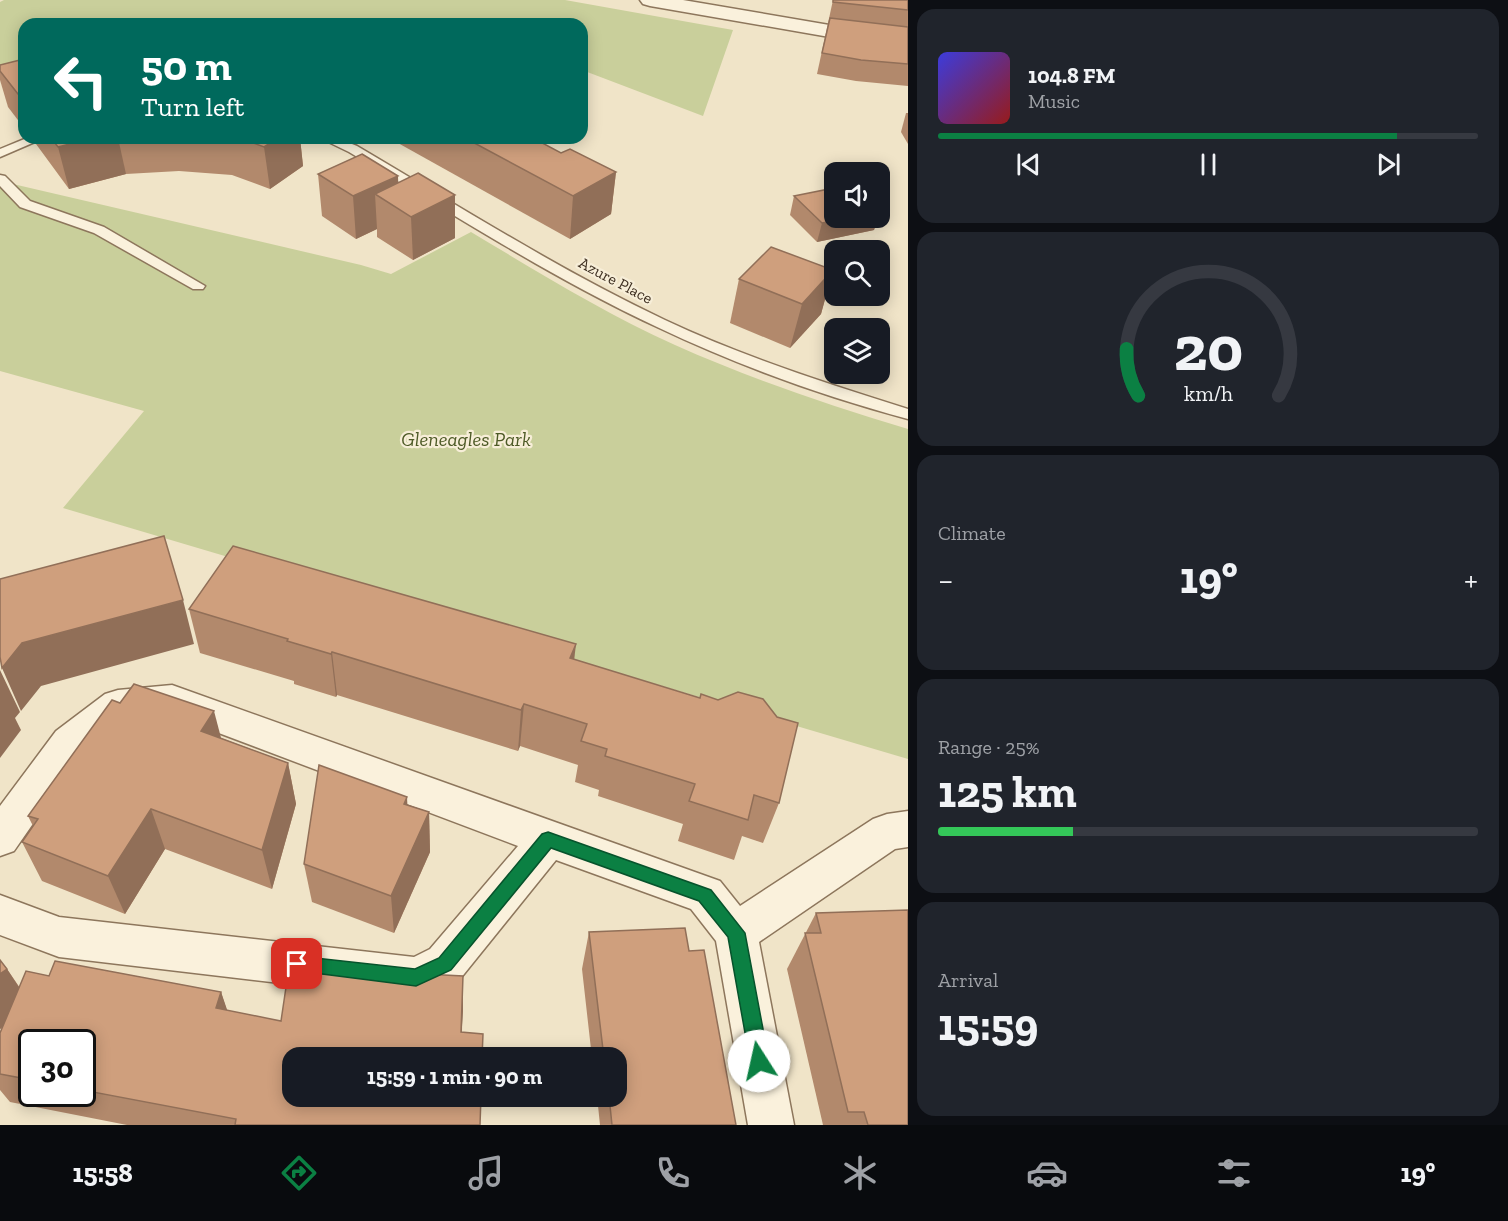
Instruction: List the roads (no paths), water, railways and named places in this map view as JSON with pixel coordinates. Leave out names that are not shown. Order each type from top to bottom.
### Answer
[{"type":"street","points":[[650,0],[841,33],[908,40]]},
{"type":"street","points":[[734,15],[768,0]]},
{"type":"street","points":[[0,838],[69,742],[118,705],[172,700],[705,896],[736,933],[771,1125]]},
{"type":"street","points":[[736,933],[887,832],[908,830]]},
{"type":"street","points":[[0,915],[59,937],[416,978],[445,964],[548,839]]},
{"type":"lane","points":[[0,153],[23,144]]},
{"type":"lane","name":"Azure Place","points":[[341,144],[353,149],[599,293],[706,345],[819,387],[908,414]]},
{"type":"lane","points":[[0,179],[25,204],[99,230],[198,286]]},
{"type":"park label","name":"Gleneagles Park","points":[[466,439]]}]
